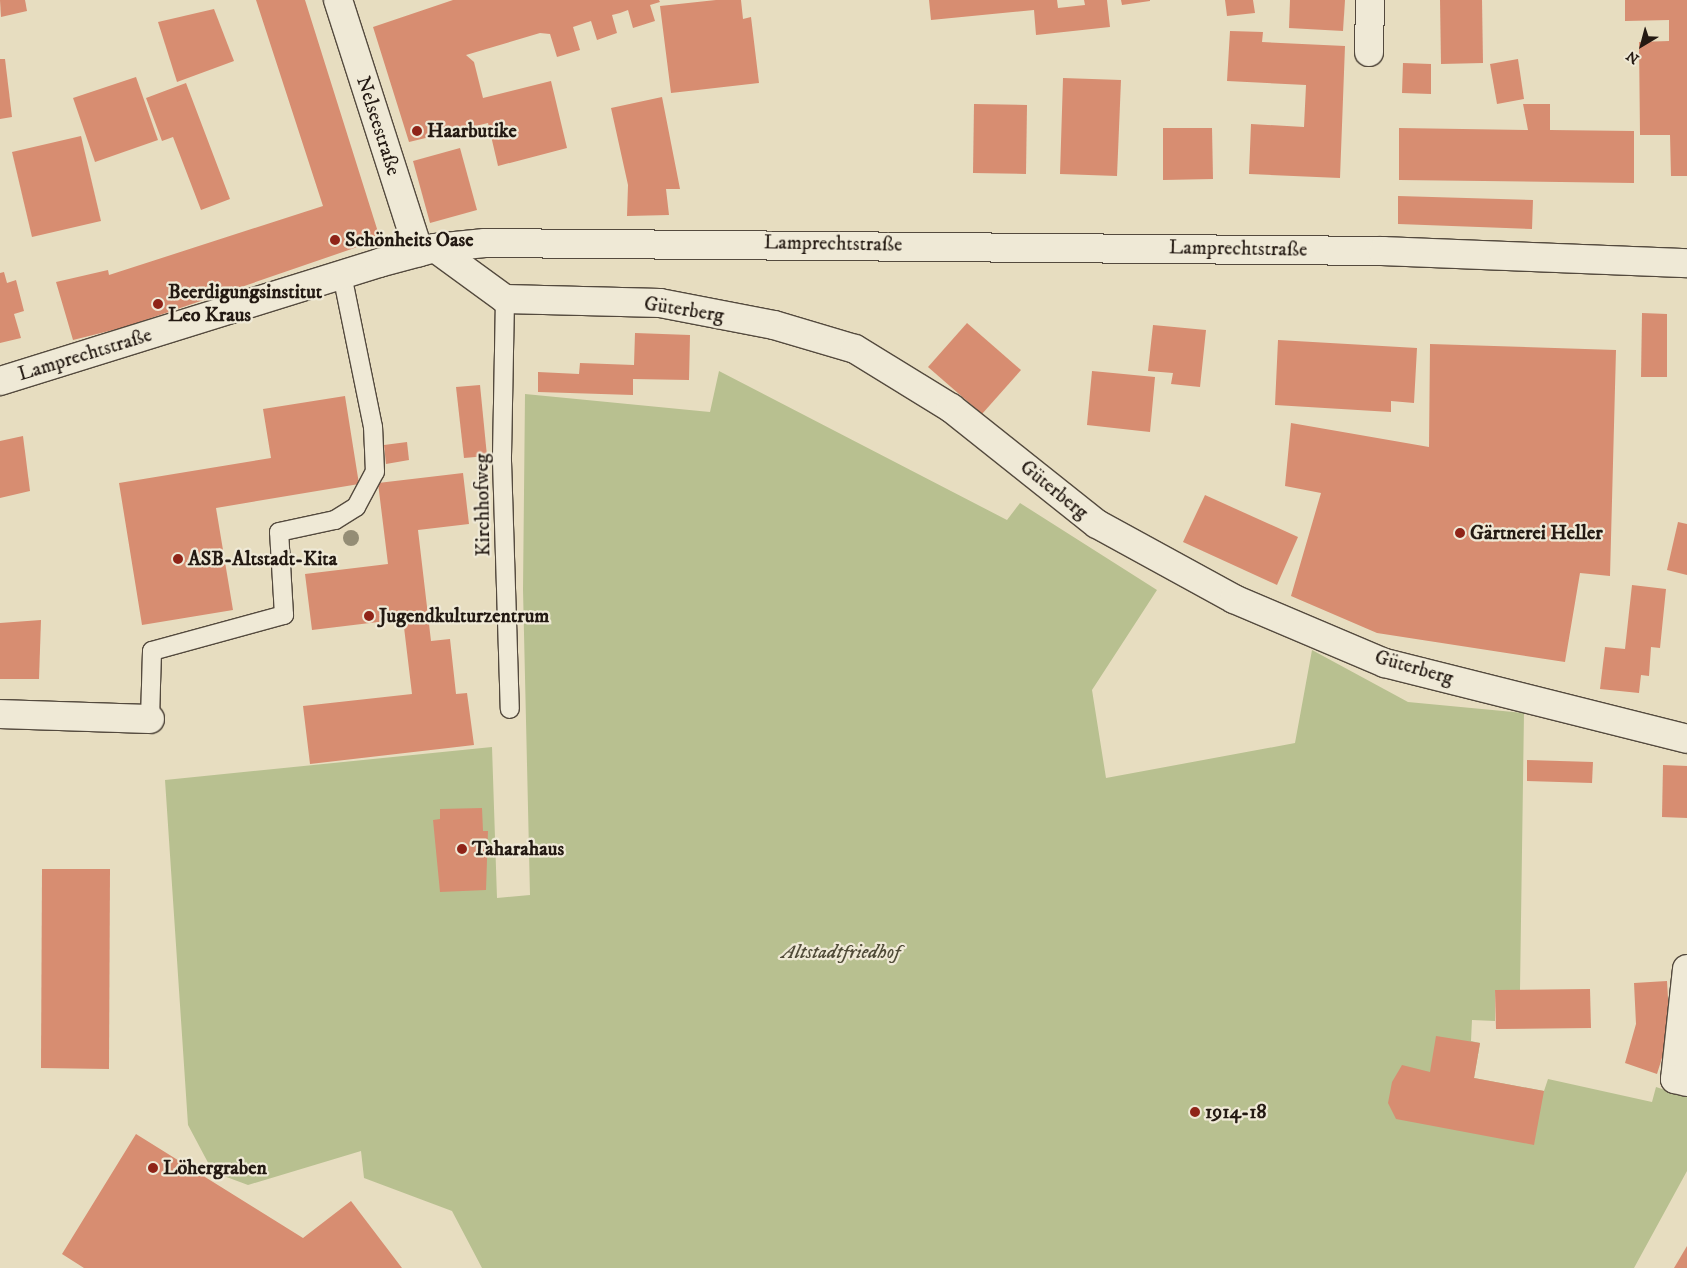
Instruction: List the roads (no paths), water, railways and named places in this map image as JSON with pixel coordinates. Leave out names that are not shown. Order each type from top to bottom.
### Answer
[{"type":"street","name":"Nelseestraße","points":[[338,0],[427,250]]},
{"type":"street","points":[[1369,52],[1370,0]]},
{"type":"street","name":"Lamprechtstraße","points":[[0,381],[342,274],[427,250],[611,241],[1313,250],[1687,263]]},
{"type":"street","points":[[427,250],[505,299]]},
{"type":"street","name":"Güterberg","points":[[505,299],[660,303],[774,326],[854,349],[951,408],[1097,524],[1234,600],[1385,663],[1687,739]]},
{"type":"street","points":[[0,714],[150,718]]},
{"type":"street","points":[[1687,969],[1675,1079],[1687,1082]]},
{"type":"lane","points":[[150,718],[152,651],[284,615],[279,532],[335,520],[356,507],[375,472],[373,426],[342,274]]},
{"type":"lane","name":"Kirchhofweg","points":[[505,299],[502,461],[510,709]]},
{"type":"place","name":"Haarbutike","points":[[417,131]]},
{"type":"place","name":"Schönheits Oase","points":[[335,240]]},
{"type":"place","name":"Beerdigungsinstitut Leo Kraus","points":[[158,304]]},
{"type":"place","name":"Gärtnerei Heller","points":[[1460,533]]},
{"type":"place","name":"ASB-Altstadt-Kita","points":[[178,559]]},
{"type":"place","name":"Jugendkulturzentrum","points":[[369,616]]},
{"type":"place","name":"Taharahaus","points":[[462,849]]},
{"type":"place","name":"1914-18","points":[[1195,1112]]},
{"type":"place","name":"Löhergraben","points":[[153,1168]]},
{"type":"park label","name":"Altstadtfriedhof","points":[[841,952]]}]
